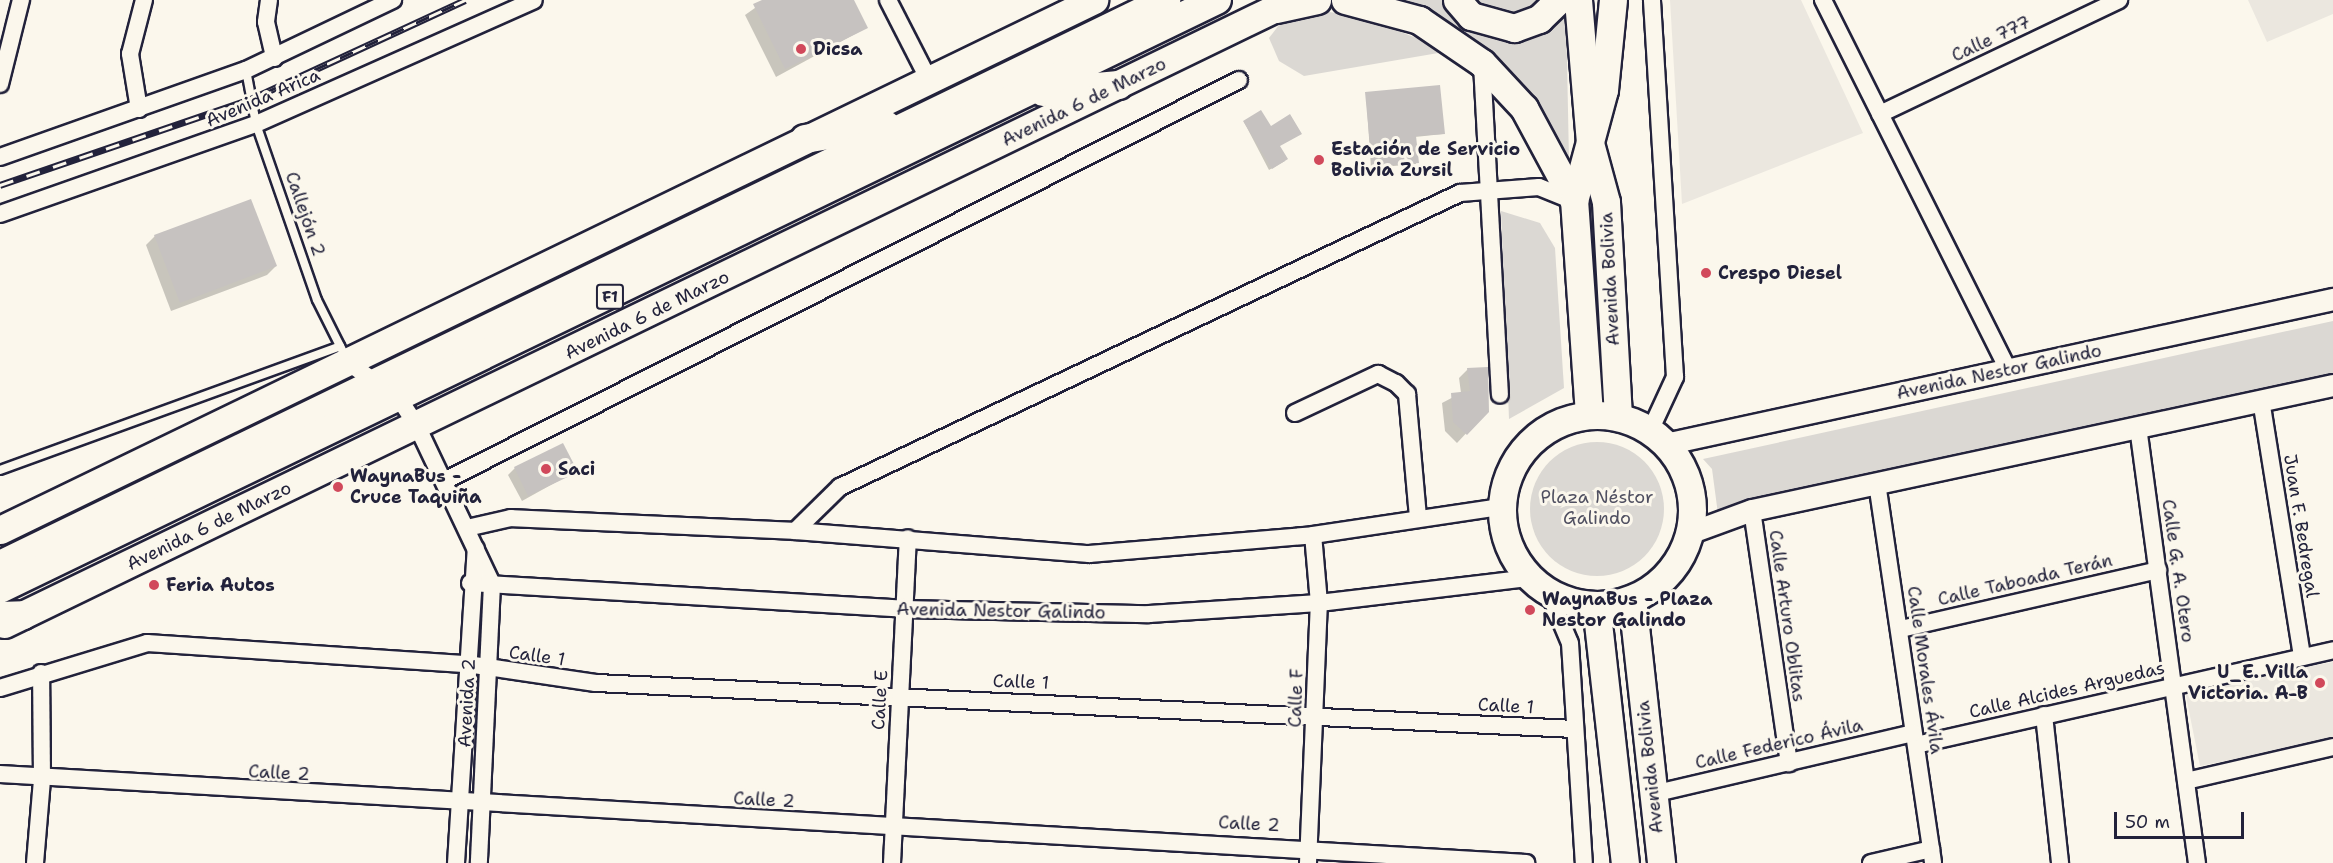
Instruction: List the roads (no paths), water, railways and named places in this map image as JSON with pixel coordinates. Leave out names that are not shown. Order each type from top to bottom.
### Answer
[{"type":"highway","name":"F1","points":[[0,565],[1166,0]]},
{"type":"highway","name":"Avenida 6 de Marzo","points":[[0,589],[400,400],[1217,0]]},
{"type":"highway","points":[[1026,93],[1119,85]]},
{"type":"highway","points":[[805,139],[920,119]]},
{"type":"main road","points":[[0,530],[344,355],[805,139],[1094,0]]},
{"type":"main road","name":"Avenida 6 de Marzo","points":[[8,619],[418,428],[1282,5],[1317,0]]},
{"type":"main road","points":[[1345,0],[1419,20],[1482,63],[1524,108],[1575,201]]},
{"type":"main road","points":[[1457,0],[1471,16],[1514,28],[1539,19],[1559,0]]},
{"type":"main road","name":"Avenida Bolivia","points":[[1578,0],[1590,143],[1606,202],[1618,417]]},
{"type":"main road","points":[[1590,143],[1604,90],[1613,0]]},
{"type":"main road","name":"Avenida Bolivia","points":[[1589,414],[1575,201],[1590,143]]},
{"type":"main road","points":[[1589,414],[1618,417],[1658,437],[1686,477],[1689,533],[1669,573],[1632,599],[1596,605],[1539,585],[1507,542],[1501,507],[1506,479],[1518,454],[1562,420],[1589,414]]},
{"type":"main road","name":"Avenida Bolivia","points":[[1632,599],[1661,863]]},
{"type":"main road","name":"Avenida Bolivia","points":[[1596,605],[1625,863]]},
{"type":"street","points":[[0,84],[21,0]]},
{"type":"street","points":[[139,109],[130,54],[144,0]]},
{"type":"street","points":[[269,0],[266,22],[274,58]]},
{"type":"street","name":"Avenida Arica","points":[[0,158],[246,70],[393,0]]},
{"type":"street","name":"Avenida Arica","points":[[0,214],[256,124],[534,0]]},
{"type":"street","points":[[888,0],[929,80]]},
{"type":"street","points":[[1652,0],[1675,377],[1658,437]]},
{"type":"street","points":[[1823,0],[2008,370]]},
{"type":"street","name":"Calle 777","points":[[1880,114],[2120,0]]},
{"type":"street","points":[[1482,63],[1500,395]]},
{"type":"street","points":[[446,480],[1239,80]]},
{"type":"street","points":[[795,531],[840,487],[1460,193],[1489,188],[1539,187],[1575,201]]},
{"type":"street","name":"Avenida Nestor Galindo","points":[[1658,437],[2008,370],[2333,299]]},
{"type":"street","name":"Avenida 2","points":[[344,355],[376,384],[400,400],[446,480],[492,584],[479,863]]},
{"type":"street","points":[[1295,413],[1378,374],[1396,383],[1407,394],[1418,518]]},
{"type":"street","points":[[1689,533],[1752,510],[2333,385]]},
{"type":"street","name":"Juan F. Bedregal","points":[[2261,400],[2302,657]]},
{"type":"street","name":"Calle G. A. Otero","points":[[2138,427],[2197,863]]},
{"type":"street","name":"Calle Morales Ávila","points":[[1877,483],[1901,629],[1914,739],[1932,856]]},
{"type":"street","points":[[467,528],[511,518],[908,538],[1089,554],[1313,535],[1501,507]]},
{"type":"street","name":"Calle Arturo Oblitas","points":[[1752,510],[1789,763]]},
{"type":"street","name":"Calle F","points":[[1308,855],[1319,603],[1313,535]]},
{"type":"street","name":"Calle E","points":[[892,863],[908,538]]},
{"type":"street","name":"Avenida 2","points":[[456,863],[470,584],[476,549]]},
{"type":"street","name":"Calle Taboada Terán","points":[[1901,629],[2158,570]]},
{"type":"street","name":"Avenida Nestor Galindo","points":[[470,584],[904,609],[1149,614],[1539,585]]},
{"type":"street","points":[[1539,585],[1570,643],[1584,863]]},
{"type":"street","name":"Calle 1","points":[[0,688],[40,673],[147,643],[467,664],[596,683],[1314,714],[1574,729]]},
{"type":"street","name":"Calle Alcides Arguedas","points":[[1914,739],[2044,715],[2333,650]]},
{"type":"street","points":[[35,863],[42,779],[40,673]]},
{"type":"street","points":[[2044,715],[2060,863]]},
{"type":"street","name":"Calle Federico Ávila","points":[[1653,794],[1789,763],[1914,739]]},
{"type":"street","points":[[2186,781],[2333,747]]},
{"type":"street","name":"Calle 2","points":[[0,774],[42,779],[894,827],[1308,855],[1526,863]]},
{"type":"street","points":[[1871,863],[1932,856]]},
{"type":"lane","name":"Callejón 2","points":[[246,70],[256,124],[318,300],[344,355]]},
{"type":"lane","points":[[0,470],[344,355]]},
{"type":"railway","points":[[0,185],[251,99],[465,0]]},
{"type":"place","name":"Dicsa","points":[[801,49]]},
{"type":"place","name":"Estación de Servicio Bolivia Zursil","points":[[1319,160]]},
{"type":"place","name":"Crespo Diesel","points":[[1706,273]]},
{"type":"place","name":"Saci","points":[[546,469]]},
{"type":"place","name":"WaynaBus - Cruce Taquiña","points":[[338,487]]},
{"type":"place","name":"Feria Autos","points":[[154,585]]},
{"type":"place","name":"WaynaBus - Plaza Nestor Galindo","points":[[1530,610]]},
{"type":"place","name":"U_E. Villa Victoria. A-B","points":[[2320,683]]},
{"type":"park label","name":"Plaza Néstor Galindo","points":[[1597,508]]}]
